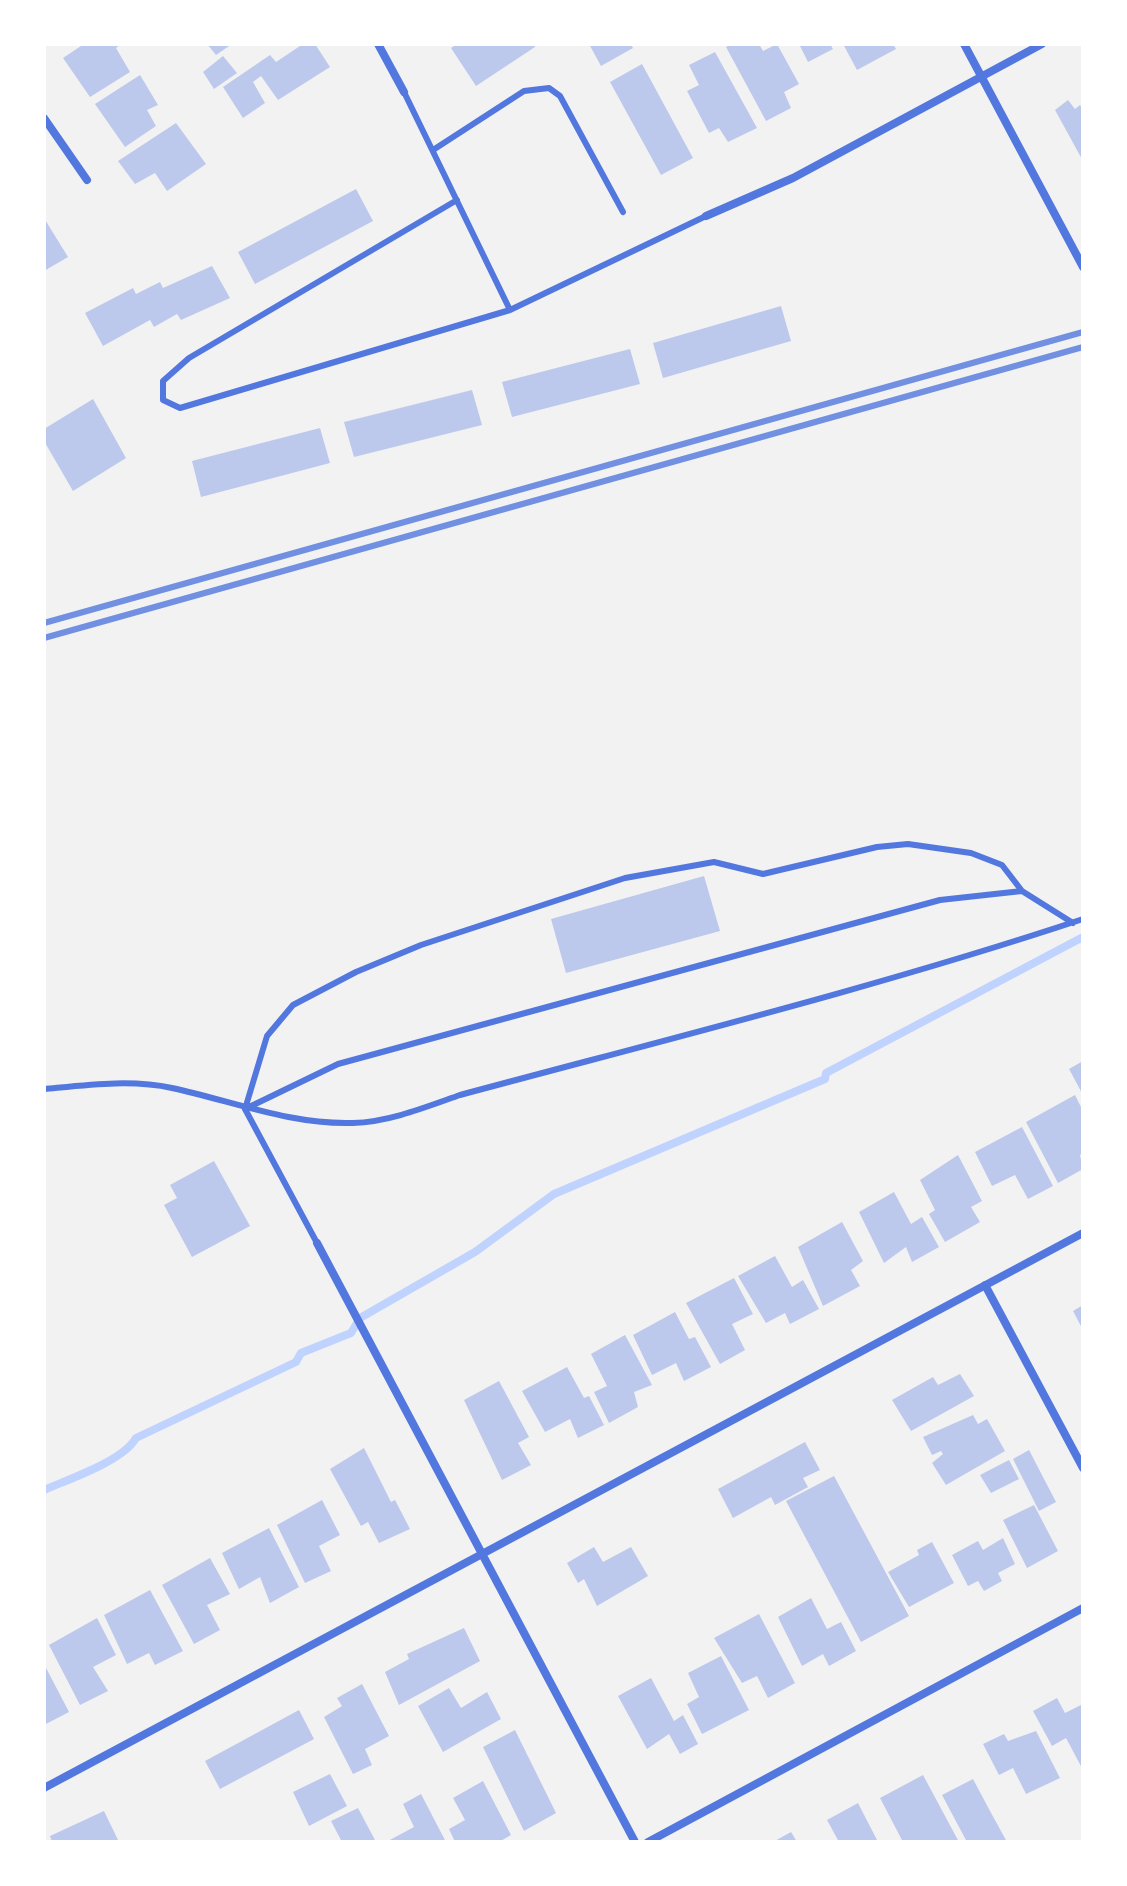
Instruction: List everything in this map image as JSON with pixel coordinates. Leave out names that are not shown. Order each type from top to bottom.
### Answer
[{"type":"street","points":[[378,44],[404,92]]},
{"type":"street","points":[[964,44],[1083,267]]},
{"type":"street","points":[[706,216],[793,178],[1042,44]]},
{"type":"street","points":[[44,118],[87,180]]},
{"type":"street","points":[[44,1788],[1083,1233]]},
{"type":"street","points":[[317,1243],[635,1842]]},
{"type":"street","points":[[985,1285],[1083,1468]]},
{"type":"street","points":[[648,1842],[1083,1608]]},
{"type":"lane","points":[[433,150],[524,91],[549,88],[560,96],[623,212]]},
{"type":"lane","points":[[404,92],[510,310]]},
{"type":"lane","points":[[457,200],[189,358],[163,381],[163,400],[180,408],[510,310],[706,216]]},
{"type":"lane","points":[[317,1243],[245,1109],[267,1036],[293,1005],[356,972],[421,945],[625,878],[714,862],[763,874],[877,847],[908,844],[986,858],[1002,865],[1022,891],[1073,923]]},
{"type":"lane","points":[[245,1109],[338,1064],[940,900],[1022,891]]},
{"type":"lane","points":[[44,1089],[100,1083],[150,1085],[245,1109],[356,1123],[411,1112],[460,1095],[993,949],[1083,919]]},
{"type":"building","points":[[84,44],[121,44],[116,48],[130,72],[90,97],[63,58]]},
{"type":"building","points":[[207,44],[232,44],[216,55]]},
{"type":"building","points":[[303,44],[315,44],[330,67],[278,100],[261,76],[253,82],[265,103],[243,118],[223,87],[270,55],[276,62]]},
{"type":"building","points":[[457,44],[534,44],[535,47],[476,86],[451,48]]},
{"type":"building","points":[[589,44],[631,44],[633,48],[601,66]]},
{"type":"building","points":[[731,44],[759,44],[763,51],[777,44],[799,84],[784,92],[791,108],[766,121],[726,47]]},
{"type":"building","points":[[830,44],[833,49],[808,62],[800,46]]},
{"type":"building","points":[[843,44],[893,44],[896,49],[857,70]]},
{"type":"building","points":[[715,52],[757,128],[728,142],[719,128],[709,133],[687,91],[699,85],[689,65]]},
{"type":"building","points":[[223,56],[237,73],[214,89],[203,72]]},
{"type":"building","points":[[642,64],[693,158],[661,175],[610,82]]},
{"type":"building","points":[[140,75],[158,105],[147,110],[156,126],[125,147],[95,104]]},
{"type":"building","points":[[1068,100],[1075,109],[1080,105],[1083,109],[1083,161],[1055,110]]},
{"type":"building","points":[[176,123],[206,164],[167,191],[155,173],[135,184],[118,161]]},
{"type":"building","points":[[356,189],[373,221],[255,284],[238,252]]},
{"type":"building","points":[[44,218],[68,257],[44,271]]},
{"type":"building","points":[[212,266],[230,298],[181,320],[177,314],[154,327],[150,320],[103,346],[85,313],[133,288],[136,294],[160,282],[163,288]]},
{"type":"building","points":[[781,306],[791,341],[663,378],[653,343]]},
{"type":"building","points":[[630,349],[640,384],[512,417],[502,382]]},
{"type":"building","points":[[472,390],[482,425],[354,457],[344,422]]},
{"type":"building","points":[[93,399],[126,458],[73,491],[44,441],[44,429]]},
{"type":"building","points":[[320,428],[330,463],[201,497],[192,461]]},
{"type":"building","points":[[704,876],[720,931],[566,973],[551,919]]},
{"type":"building","points":[[1083,1061],[1083,1095],[1069,1069]]},
{"type":"building","points":[[1075,1095],[1083,1111],[1083,1153],[1080,1155],[1083,1169],[1058,1183],[1026,1122]]},
{"type":"building","points":[[1022,1127],[1053,1186],[1028,1199],[1015,1175],[992,1186],[975,1152]]},
{"type":"building","points":[[958,1155],[982,1201],[971,1207],[980,1222],[945,1242],[929,1214],[935,1210],[920,1180]]},
{"type":"building","points":[[214,1161],[250,1226],[192,1257],[164,1205],[177,1198],[170,1185]]},
{"type":"building","points":[[894,1192],[911,1224],[922,1217],[939,1247],[912,1262],[906,1247],[884,1263],[859,1212]]},
{"type":"building","points":[[842,1222],[863,1261],[851,1270],[860,1286],[823,1306],[798,1247]]},
{"type":"building","points":[[775,1256],[792,1287],[803,1280],[819,1309],[790,1324],[785,1313],[766,1323],[738,1276]]},
{"type":"building","points":[[734,1278],[753,1314],[732,1324],[745,1350],[720,1364],[686,1303]]},
{"type":"building","points":[[1083,1305],[1083,1330],[1073,1311]]},
{"type":"building","points":[[675,1312],[689,1339],[695,1337],[711,1367],[684,1381],[676,1363],[652,1375],[633,1335]]},
{"type":"building","points":[[625,1335],[652,1385],[634,1392],[638,1407],[609,1423],[594,1392],[607,1386],[591,1354]]},
{"type":"building","points":[[567,1367],[584,1398],[589,1396],[604,1425],[578,1438],[570,1419],[545,1432],[522,1391]]},
{"type":"building","points":[[960,1374],[974,1396],[911,1431],[892,1400],[933,1377],[938,1385]]},
{"type":"building","points":[[499,1381],[529,1437],[518,1443],[531,1465],[502,1480],[464,1400]]},
{"type":"building","points":[[973,1415],[978,1424],[987,1419],[1005,1451],[946,1485],[932,1463],[943,1454],[941,1451],[932,1455],[923,1437]]},
{"type":"building","points":[[805,1442],[820,1470],[803,1478],[808,1487],[775,1505],[771,1497],[733,1518],[718,1489]]},
{"type":"building","points":[[364,1448],[391,1502],[395,1500],[410,1529],[379,1543],[368,1522],[361,1526],[330,1469]]},
{"type":"building","points":[[1029,1450],[1056,1502],[1039,1511],[1013,1459]]},
{"type":"building","points":[[1009,1460],[1019,1479],[991,1493],[980,1475]]},
{"type":"building","points":[[834,1476],[909,1616],[861,1642],[786,1501]]},
{"type":"building","points":[[322,1500],[340,1535],[319,1546],[331,1571],[305,1583],[277,1525]]},
{"type":"building","points":[[1034,1505],[1058,1551],[1027,1568],[1003,1520]]},
{"type":"building","points":[[269,1528],[299,1587],[270,1603],[260,1577],[239,1589],[222,1553]]},
{"type":"building","points":[[1003,1538],[1015,1564],[998,1573],[1002,1581],[984,1591],[978,1581],[968,1586],[952,1555],[978,1541],[983,1550]]},
{"type":"building","points":[[932,1542],[954,1583],[909,1607],[888,1572],[919,1555],[917,1550]]},
{"type":"building","points":[[594,1547],[603,1562],[631,1547],[648,1576],[597,1606],[584,1579],[578,1583],[567,1563]]},
{"type":"building","points":[[210,1558],[230,1594],[207,1605],[220,1630],[194,1644],[162,1585]]},
{"type":"building","points":[[150,1590],[183,1651],[155,1665],[149,1653],[127,1664],[104,1615]]},
{"type":"building","points":[[811,1598],[827,1629],[841,1622],[856,1651],[829,1666],[823,1654],[802,1666],[778,1617]]},
{"type":"building","points":[[759,1614],[795,1683],[768,1698],[757,1676],[742,1683],[714,1638]]},
{"type":"building","points":[[97,1618],[116,1655],[93,1667],[108,1691],[80,1705],[49,1645]]},
{"type":"building","points":[[464,1628],[480,1661],[399,1705],[385,1672],[409,1659],[407,1654]]},
{"type":"building","points":[[721,1656],[749,1710],[702,1734],[687,1704],[699,1697],[688,1673]]},
{"type":"building","points":[[44,1664],[69,1712],[44,1725]]},
{"type":"building","points":[[651,1678],[674,1721],[683,1715],[698,1744],[680,1754],[669,1734],[647,1749],[618,1696]]},
{"type":"building","points":[[362,1684],[389,1736],[365,1749],[372,1765],[353,1774],[324,1717],[342,1706],[337,1698]]},
{"type":"building","points":[[449,1688],[461,1708],[487,1692],[501,1719],[443,1752],[418,1706]]},
{"type":"building","points":[[1057,1698],[1065,1713],[1083,1704],[1083,1770],[1066,1738],[1052,1746],[1033,1711]]},
{"type":"building","points":[[299,1710],[314,1739],[220,1789],[205,1761]]},
{"type":"building","points":[[515,1730],[556,1813],[524,1831],[483,1747]]},
{"type":"building","points":[[1036,1731],[1060,1778],[1026,1794],[1013,1768],[999,1775],[983,1744],[1004,1734],[1008,1741]]},
{"type":"building","points":[[330,1774],[347,1806],[309,1826],[293,1792]]},
{"type":"building","points":[[923,1775],[959,1842],[903,1842],[880,1798]]},
{"type":"building","points":[[973,1779],[1007,1842],[967,1842],[942,1795]]},
{"type":"building","points":[[483,1781],[511,1835],[499,1842],[455,1842],[449,1829],[465,1820],[453,1798]]},
{"type":"building","points":[[421,1794],[446,1842],[386,1842],[414,1827],[403,1804]]},
{"type":"building","points":[[858,1803],[878,1842],[839,1842],[827,1820]]},
{"type":"building","points":[[358,1808],[376,1842],[342,1842],[331,1821]]},
{"type":"building","points":[[104,1811],[119,1842],[52,1842],[50,1836]]},
{"type":"building","points":[[791,1832],[797,1842],[773,1842]]},
{"type":"waterway","points":[[44,1490],[108,1462],[136,1438],[296,1362],[301,1353],[351,1333],[360,1318],[475,1252],[554,1194],[825,1079],[826,1073],[1083,937]]},
{"type":"railway","points":[[44,623],[1083,332]]},
{"type":"railway","points":[[44,638],[1083,347]]}]
